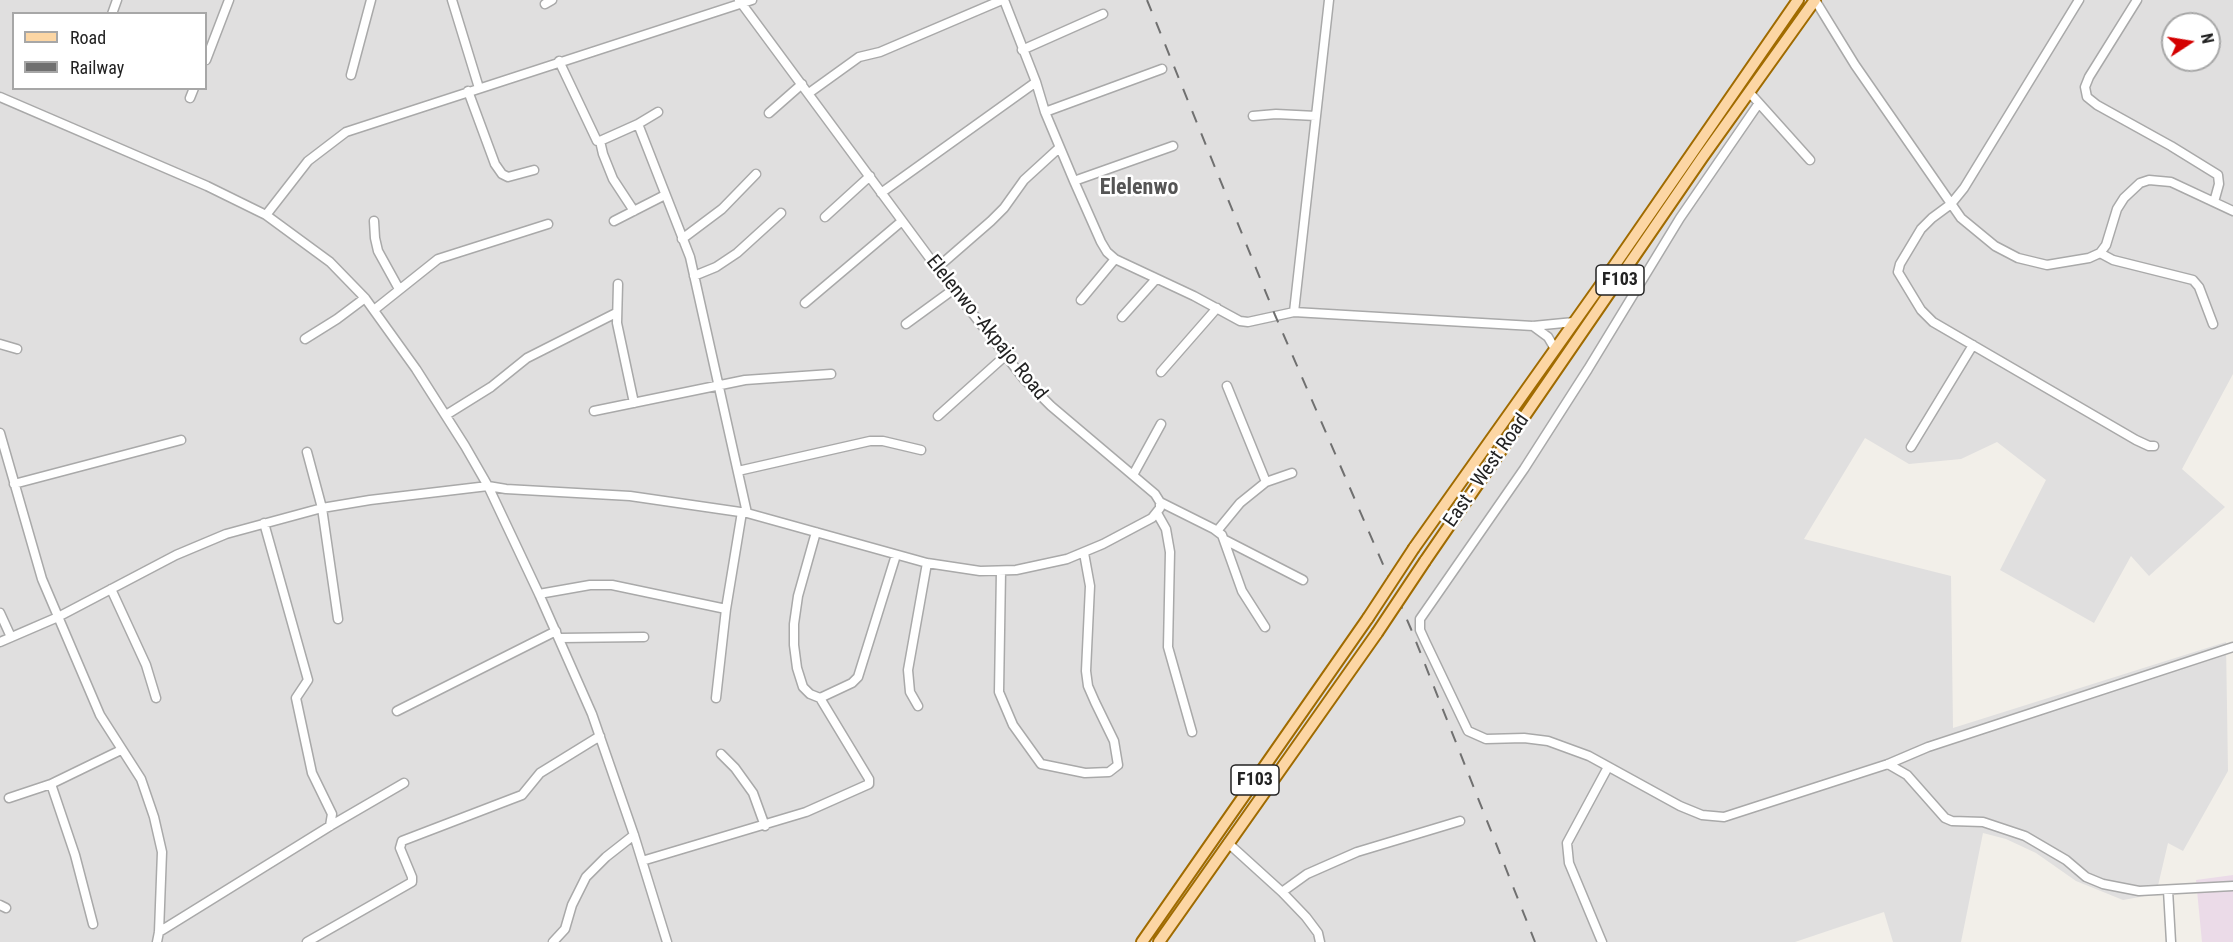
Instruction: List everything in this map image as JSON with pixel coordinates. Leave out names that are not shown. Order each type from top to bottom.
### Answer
[{"type":"main road","name":"East - West Road","points":[[1142,942],[1368,618],[1414,548],[1798,0]]},
{"type":"main road","name":"East - West Road","points":[[1159,942],[1377,633],[1669,207],[1815,0]]},
{"type":"street","points":[[207,57],[229,0]]},
{"type":"street","points":[[351,75],[371,0]]},
{"type":"street","points":[[452,0],[479,88]]},
{"type":"street","points":[[266,215],[308,161],[346,132],[752,0]]},
{"type":"street","points":[[809,93],[859,57],[880,52],[1003,0],[1036,82],[1059,148],[1101,242],[1115,259],[1234,318],[1248,322],[1294,312],[1533,326],[1574,322]]},
{"type":"street","points":[[1294,312],[1329,0]]},
{"type":"street","points":[[1815,0],[1855,65],[1961,218],[1995,246],[2018,258],[2048,265],[2077,261],[2100,253],[2106,244],[2117,209],[2124,198],[2140,183],[2159,180],[2171,182],[2233,211]]},
{"type":"street","points":[[2079,0],[1984,157],[1951,204],[1921,229],[1900,264],[1898,272],[1921,310],[1933,322],[2136,440],[2148,446],[2154,446]]},
{"type":"street","points":[[2137,0],[2089,77],[2085,87],[2087,97],[2218,175],[2219,183],[2214,202]]},
{"type":"street","name":"Elelenwo -Akpajo Road","points":[[741,2],[881,193],[1005,356],[1051,406],[1155,494],[1160,502],[1217,531]]},
{"type":"street","points":[[1022,50],[1103,14]]},
{"type":"street","points":[[559,61],[597,141],[600,141],[609,171],[634,211]]},
{"type":"street","points":[[1045,112],[1162,69]]},
{"type":"street","points":[[881,193],[1036,82]]},
{"type":"street","points":[[769,113],[802,84]]},
{"type":"street","points":[[190,98],[193,90]]},
{"type":"street","points":[[468,91],[495,164],[502,174],[508,177],[534,170]]},
{"type":"street","points":[[1749,92],[1810,160]]},
{"type":"street","points":[[0,97],[171,170],[266,215],[330,262],[365,298],[446,415],[488,486],[539,594],[580,684],[600,736],[667,942]]},
{"type":"street","points":[[1759,103],[1682,215],[1524,470],[1420,619],[1420,630],[1468,731],[1486,738],[1524,738],[1548,741],[1589,756],[1680,806],[1702,815],[1724,817],[1888,765],[1928,747],[2233,647]]},
{"type":"street","points":[[600,141],[658,112]]},
{"type":"street","points":[[1252,116],[1276,114],[1316,116]]},
{"type":"street","points":[[638,124],[690,257],[738,471],[744,513],[726,609],[716,698]]},
{"type":"street","points":[[1074,181],[1173,146]]},
{"type":"street","points":[[937,268],[971,240],[1004,208],[1024,180],[1059,148]]},
{"type":"street","points":[[682,239],[722,209],[756,174]]},
{"type":"street","points":[[825,217],[870,176]]},
{"type":"street","points":[[614,221],[665,195]]},
{"type":"street","points":[[1669,207],[1682,215]]},
{"type":"street","points":[[694,276],[716,267],[737,254],[781,213]]},
{"type":"street","points":[[374,220],[378,251],[399,289]]},
{"type":"street","points":[[806,303],[902,221]]},
{"type":"street","points":[[374,310],[438,259],[548,224]]},
{"type":"street","points":[[2100,253],[2113,260],[2193,280],[2199,287],[2213,324]]},
{"type":"street","points":[[1081,300],[1115,259]]},
{"type":"street","points":[[1122,316],[1156,279]]},
{"type":"street","points":[[618,284],[616,313],[634,403]]},
{"type":"street","points":[[906,324],[954,290]]},
{"type":"street","points":[[305,339],[365,298]]},
{"type":"street","points":[[1161,372],[1217,308]]},
{"type":"street","points":[[446,415],[491,387],[527,358],[616,313]]},
{"type":"street","points":[[1533,326],[1548,338],[1555,349]]},
{"type":"street","points":[[0,344],[17,349]]},
{"type":"street","points":[[1911,447],[1973,345]]},
{"type":"street","points":[[938,416],[1005,356]]},
{"type":"street","points":[[594,411],[765,377],[831,374]]},
{"type":"street","points":[[1227,386],[1266,482]]},
{"type":"street","points":[[1133,475],[1161,424]]},
{"type":"street","points":[[0,433],[42,579],[100,715],[121,750],[130,760],[145,789],[161,844],[157,942]]},
{"type":"street","points":[[14,484],[181,440]]},
{"type":"street","points":[[738,471],[870,441],[883,441],[921,450]]},
{"type":"street","points":[[307,452],[322,508],[338,619]]},
{"type":"street","points":[[1292,473],[1266,482],[1240,503],[1217,531],[1225,540],[1303,580]]},
{"type":"street","points":[[0,642],[58,617],[196,546],[264,523],[322,508],[370,500],[488,486],[630,496],[744,513],[927,563],[963,570],[1001,571],[1033,567],[1084,553],[1148,521],[1157,513],[1160,502]]},
{"type":"street","points":[[1157,513],[1166,529],[1170,552],[1168,647],[1192,732]]},
{"type":"street","points":[[264,523],[308,680],[296,698],[312,773],[333,814],[330,826]]},
{"type":"street","points":[[642,861],[807,812],[869,784],[869,780],[820,698],[810,694],[803,687],[794,645],[798,596],[816,532]]},
{"type":"street","points":[[1225,540],[1242,591],[1264,627]]},
{"type":"street","points":[[1001,571],[999,692],[1013,725],[1041,764],[1085,773],[1109,772],[1118,765],[1116,749],[1109,728],[1088,686],[1086,671],[1090,586],[1084,553]]},
{"type":"street","points":[[820,698],[852,683],[858,677],[896,555]]},
{"type":"street","points":[[918,706],[910,692],[908,670],[927,563]]},
{"type":"street","points":[[539,594],[590,585],[612,585],[726,609]]},
{"type":"street","points":[[111,589],[146,665],[156,698]]},
{"type":"street","points":[[0,613],[11,637]]},
{"type":"street","points":[[397,711],[558,635],[644,637]]},
{"type":"street","points":[[307,942],[412,882],[400,848],[402,841],[522,795],[543,771],[600,736]]},
{"type":"street","points":[[9,798],[51,784],[121,750]]},
{"type":"street","points":[[721,754],[735,768],[753,793],[765,826]]},
{"type":"street","points":[[1888,765],[1907,775],[1945,818],[1953,821],[1983,822],[2025,836],[2066,860],[2086,877],[2103,884],[2132,890],[2233,886]]},
{"type":"street","points":[[1602,942],[1569,863],[1567,843],[1608,767]]},
{"type":"street","points":[[159,932],[404,783]]},
{"type":"street","points":[[51,784],[75,855],[93,924]]},
{"type":"street","points":[[1282,892],[1308,874],[1357,852],[1460,821]]},
{"type":"street","points":[[553,942],[565,929],[572,905],[586,877],[606,857],[634,835]]},
{"type":"street","points":[[1228,843],[1282,892],[1318,933],[1320,942]]},
{"type":"street","points":[[2168,890],[2171,942]]},
{"type":"shaded area","points":[[0,0],[2233,0],[2233,374],[2182,469],[2225,507],[2149,576],[2131,556],[2094,623],[2000,570],[2046,480],[1997,442],[1961,459],[1909,464],[1865,438],[1804,539],[1951,576],[1953,728],[2226,642],[2228,771],[2183,851],[2168,843],[2156,894],[2123,900],[2076,881],[2036,853],[2006,839],[1983,833],[1961,942],[1893,942],[1884,912],[1795,942],[0,942]]},
{"type":"shaded area","points":[[2233,875],[2233,942],[2202,942],[2196,880]]},
{"type":"railway","points":[[1147,0],[1275,315],[1411,629],[1535,942]]},
{"type":"district","name":"Elelenwo","points":[[1139,188]]}]
